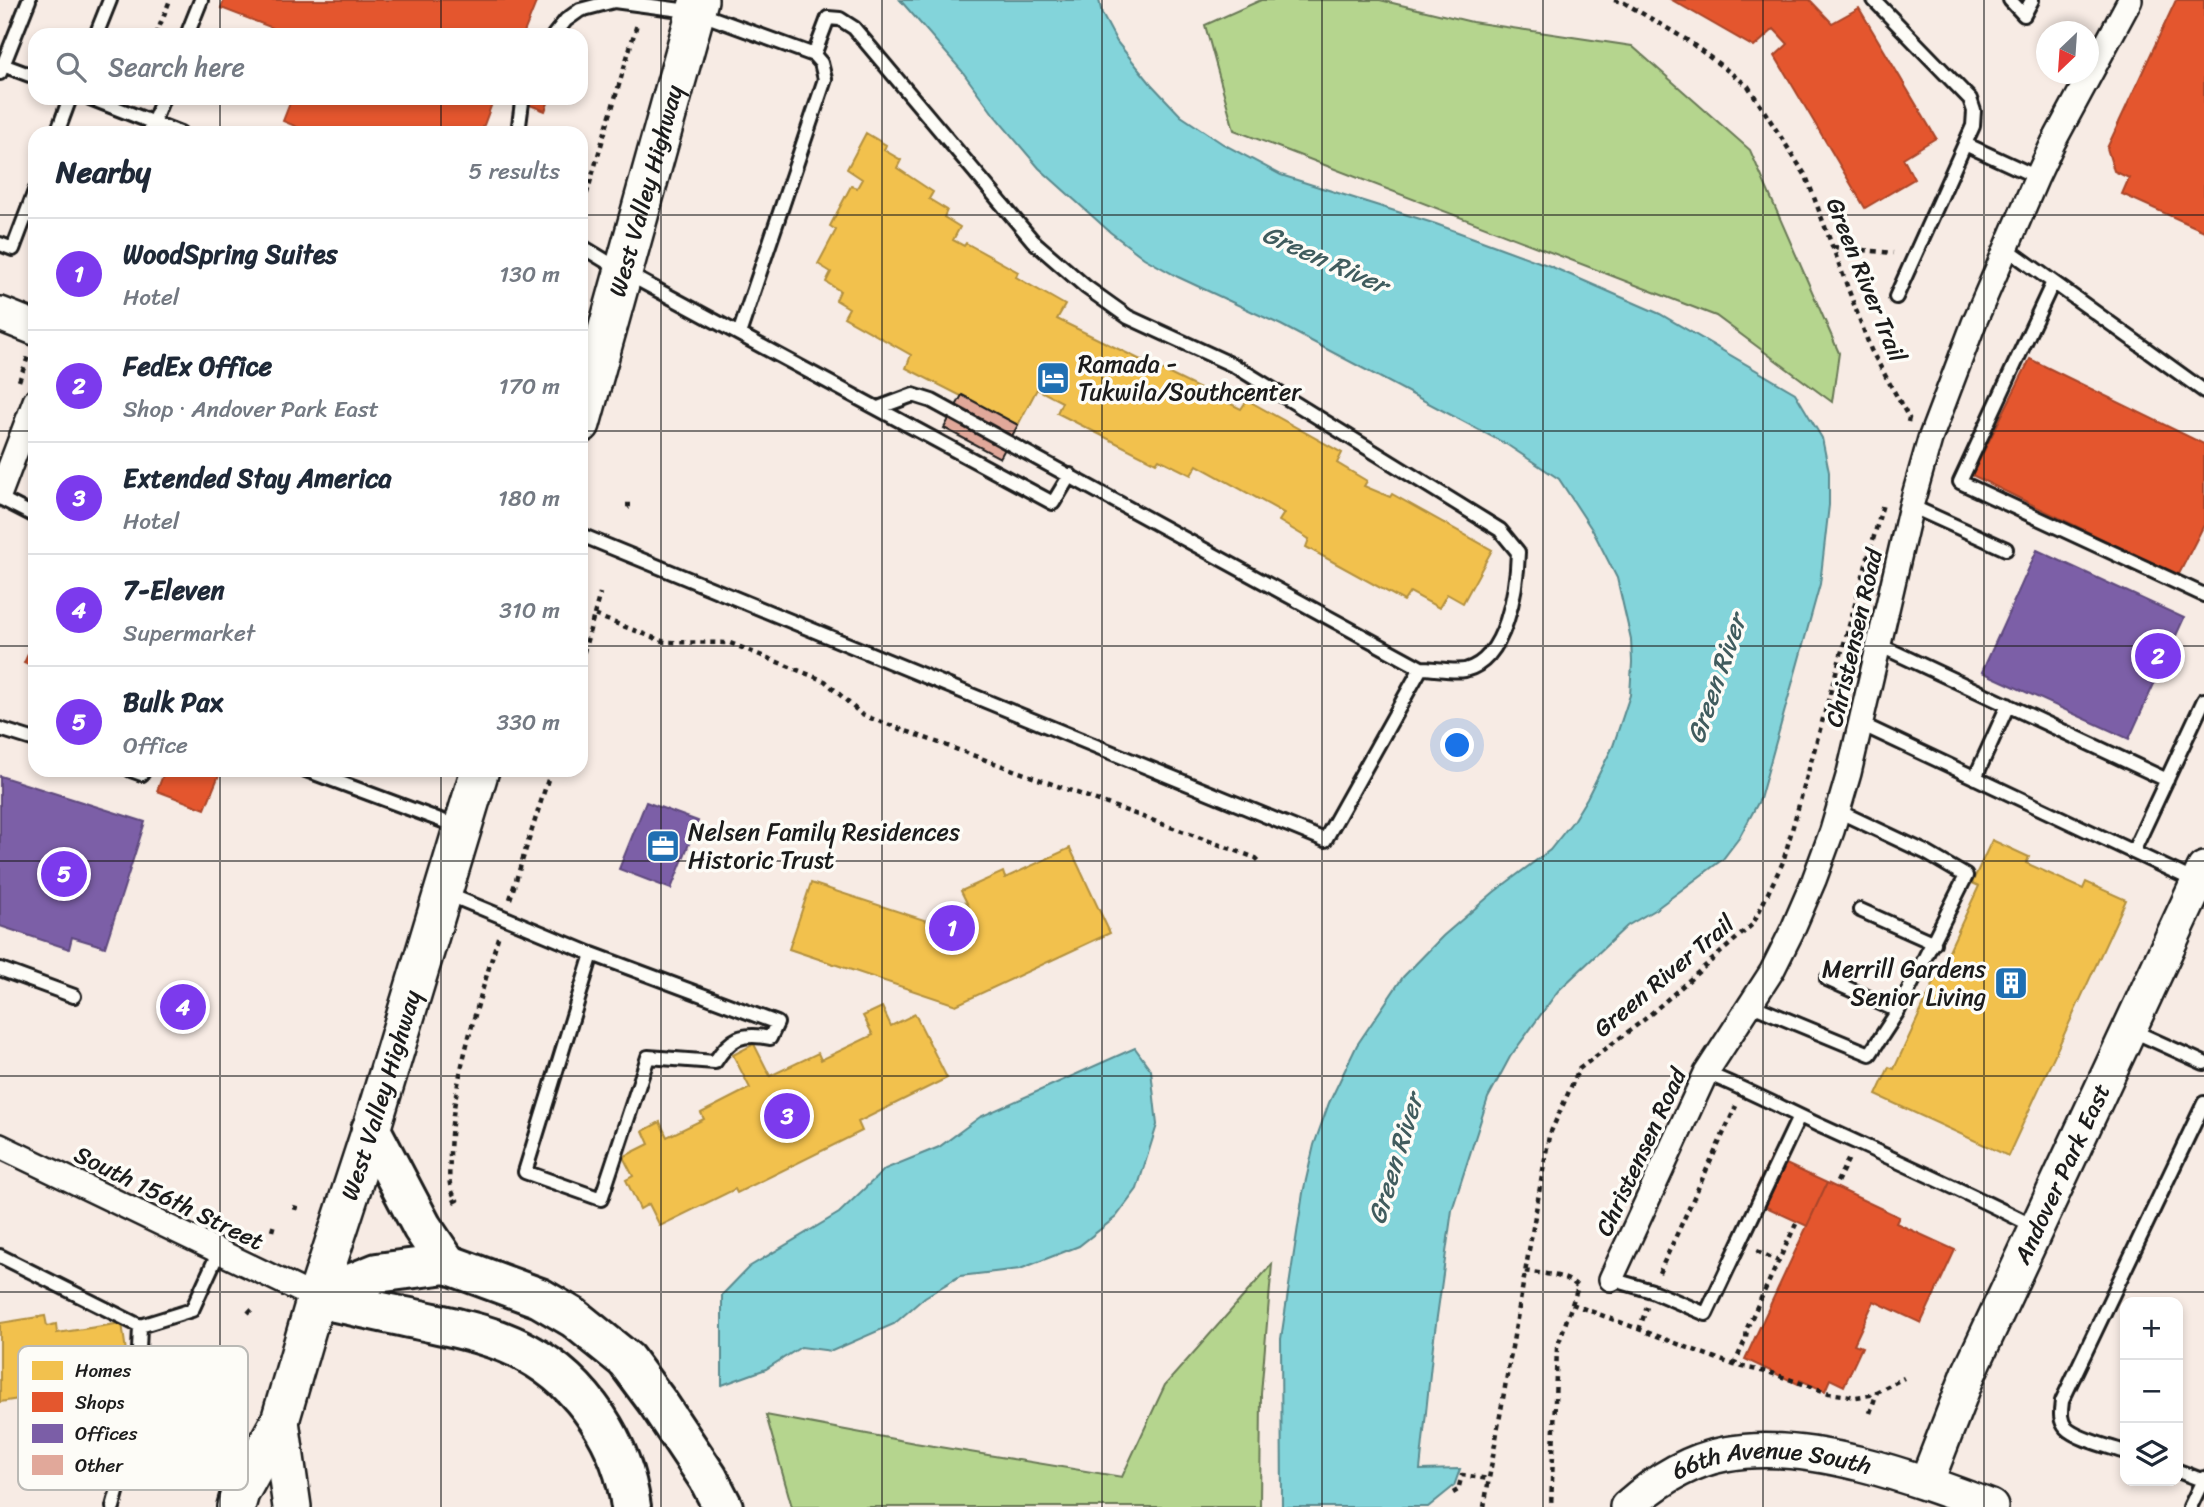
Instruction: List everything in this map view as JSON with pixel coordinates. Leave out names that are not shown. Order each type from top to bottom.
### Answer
[{"type":"highway","points":[[371,1130],[426,1234],[447,1264]]},
{"type":"highway","points":[[316,1298],[377,1273],[447,1264],[540,1298],[574,1318],[626,1360],[708,1478],[723,1507]]},
{"type":"highway","points":[[316,1298],[469,1331],[527,1352],[578,1392],[592,1410],[619,1458],[631,1507]]},
{"type":"main road","name":"West Valley Highway","points":[[588,400],[697,6]]},
{"type":"main road","name":"West Valley Highway","points":[[248,1479],[280,1421],[478,777]]},
{"type":"main road","name":"West Valley Highway","points":[[280,1421],[292,1507]]},
{"type":"main road","name":"West Valley Highway","points":[[236,1507],[242,1490]]},
{"type":"street","name":"Christensen Road","points":[[1611,1279],[1706,1073],[1772,971],[1814,880],[1838,811],[1880,645],[1911,506],[1946,396],[2037,177],[2130,0]]},
{"type":"street","points":[[0,314],[28,325]]},
{"type":"street","points":[[0,496],[28,420]]},
{"type":"street","name":"Andover Park East","points":[[1926,1483],[1969,1373],[2201,876]]},
{"type":"street","name":"South 156th Street","points":[[0,1146],[316,1298]]},
{"type":"street","name":"66th Avenue South","points":[[1627,1507],[1645,1490],[1673,1472],[1703,1460],[1744,1451],[1786,1451],[1852,1462],[1926,1483],[1991,1507]]},
{"type":"lane","points":[[28,75],[1,67],[29,0]]},
{"type":"lane","points":[[99,28],[110,0]]},
{"type":"lane","points":[[190,28],[201,0]]},
{"type":"lane","points":[[1874,0],[1969,99],[1974,111],[1973,126],[1896,297]]},
{"type":"lane","points":[[2010,0],[2024,15],[2032,0]]},
{"type":"lane","points":[[560,28],[580,10],[600,2],[697,6],[814,55],[821,63],[825,79],[739,334]]},
{"type":"lane","points":[[814,55],[828,18],[841,19],[854,27],[1033,241],[1086,287],[1128,317],[1235,366],[1500,530],[1518,552],[1517,583],[1510,613],[1485,659],[1465,670],[1421,668],[932,401],[913,395],[878,408]]},
{"type":"lane","points":[[60,126],[67,105]]},
{"type":"lane","points":[[104,105],[147,126]]},
{"type":"lane","points":[[152,126],[160,105]]},
{"type":"lane","points":[[519,126],[522,105]]},
{"type":"lane","points":[[1965,144],[2037,177]]},
{"type":"lane","points":[[0,244],[13,249],[28,209]]},
{"type":"lane","points":[[2006,248],[2204,391]]},
{"type":"lane","points":[[588,250],[1053,503],[1070,475]]},
{"type":"lane","points":[[2053,282],[1960,482],[2204,595]]},
{"type":"lane","points":[[0,496],[28,512]]},
{"type":"lane","points":[[1911,506],[2006,549]]},
{"type":"lane","points":[[588,538],[1325,840],[1421,668]]},
{"type":"lane","points":[[1880,645],[2167,780]]},
{"type":"lane","points":[[2133,852],[2204,701]]},
{"type":"lane","points":[[1975,778],[2008,705]]},
{"type":"lane","points":[[1861,724],[2133,852],[2201,876]]},
{"type":"lane","points":[[0,729],[28,738]]},
{"type":"lane","points":[[325,777],[463,828]]},
{"type":"lane","points":[[1749,1004],[1870,1054],[1898,1011],[1966,876],[1925,852],[1838,811]]},
{"type":"lane","points":[[444,892],[592,954],[776,1023],[770,1038],[750,1034],[725,1046],[715,1062],[648,1057],[601,1199],[525,1172],[592,954]]},
{"type":"lane","points":[[1860,910],[1934,943]]},
{"type":"lane","points":[[0,969],[74,996]]},
{"type":"lane","points":[[1827,979],[1898,1011]]},
{"type":"lane","points":[[2130,1029],[2204,1063]]},
{"type":"lane","points":[[1706,1073],[1988,1203],[2037,1229]]},
{"type":"lane","points":[[2120,1450],[2080,1437],[2066,1428],[2060,1415],[2062,1401],[2204,1103]]},
{"type":"lane","points":[[1611,1279],[1652,1291],[1706,1314],[1799,1117]]},
{"type":"lane","points":[[0,1256],[140,1325],[192,1310],[219,1251]]},
{"type":"lane","points":[[139,1346],[140,1325]]},
{"type":"lane","points":[[2183,1473],[2203,1480],[2190,1507]]},
{"type":"lane","points":[[113,1507],[118,1490]]},
{"type":"path","points":[[159,28],[170,0]]},
{"type":"path","name":"Green River Trail","points":[[1614,0],[1623,2],[1687,40],[1748,86],[1806,176],[1871,350],[1909,418],[1905,430]]},
{"type":"path","points":[[588,189],[642,5]]},
{"type":"path","points":[[1833,247],[1915,255]]},
{"type":"path","name":"Green River Trail","points":[[1484,1507],[1549,1136],[1579,1069],[1645,1019],[1753,925],[1783,862],[1886,491]]},
{"type":"path","points":[[588,637],[600,593]]},
{"type":"path","points":[[594,615],[665,642],[730,643],[825,681],[862,715],[1256,858],[1262,864]]},
{"type":"path","points":[[453,1202],[457,1200],[449,1189],[451,1127],[460,1067],[549,777]]},
{"type":"path","points":[[1639,1330],[1652,1291],[1745,1089]]},
{"type":"path","points":[[1837,1182],[1849,1157]]},
{"type":"path","points":[[293,1207],[300,1209]]},
{"type":"path","points":[[272,1231],[274,1224]]},
{"type":"path","points":[[1734,1365],[1746,1338],[1746,1328],[1796,1224]]},
{"type":"path","points":[[1753,1249],[1778,1261]]},
{"type":"path","points":[[1525,1271],[1573,1282],[1578,1290],[1557,1348],[1551,1507]]},
{"type":"path","points":[[1572,1304],[1734,1365],[1771,1373],[1843,1396],[1856,1397],[1877,1392],[1904,1378]]},
{"type":"path","points":[[1870,1413],[1877,1392]]},
{"type":"path","points":[[1453,1493],[1458,1490],[1462,1475],[1488,1479]]},
{"type":"green space","points":[[1261,0],[1380,0],[1472,22],[1632,46],[1750,150],[1839,353],[1832,402],[1716,316],[1234,130],[1205,25]]},
{"type":"green space","points":[[1272,1264],[1261,1394],[1260,1507],[792,1507],[766,1415],[1122,1477],[1165,1385]]},
{"type":"water","name":"Green River","points":[[900,0],[1099,0],[1102,14],[1117,42],[1151,84],[1181,116],[1223,144],[1281,175],[1436,224],[1550,266],[1660,314],[1795,393],[1822,438],[1829,472],[1829,505],[1820,584],[1760,799],[1739,838],[1723,859],[1656,909],[1627,926],[1558,991],[1510,1057],[1488,1098],[1452,1210],[1433,1345],[1420,1470],[1460,1469],[1454,1486],[1428,1507],[1282,1507],[1281,1339],[1303,1193],[1314,1145],[1329,1103],[1357,1045],[1403,977],[1443,936],[1494,892],[1550,850],[1587,798],[1613,746],[1630,695],[1631,639],[1617,578],[1593,531],[1559,479],[1506,444],[1281,325],[1178,277],[1144,258],[1110,232],[1039,168],[994,115],[962,71]]},
{"type":"water","points":[[1135,1048],[1151,1070],[1157,1125],[1137,1189],[1116,1217],[1079,1246],[1020,1269],[960,1276],[925,1297],[894,1324],[832,1351],[801,1347],[766,1369],[722,1385],[722,1295],[749,1267],[839,1213],[885,1169],[939,1147],[980,1117]]},
{"type":"building: Homes","name":"Ramada - Tukwila/Southcenter","points":[[866,133],[886,145],[884,150],[901,160],[897,168],[933,192],[929,199],[947,210],[944,217],[960,227],[953,240],[964,246],[966,243],[1018,272],[1016,277],[1065,305],[1057,319],[1241,409],[1247,400],[1342,453],[1337,463],[1367,481],[1364,486],[1390,497],[1392,494],[1492,550],[1463,603],[1447,594],[1439,608],[1410,592],[1404,601],[1306,547],[1309,539],[1279,521],[1284,513],[1197,465],[1191,475],[1159,459],[1156,463],[1057,413],[1062,402],[1037,389],[1018,425],[906,368],[911,355],[844,317],[849,308],[836,300],[840,291],[826,282],[831,272],[818,264],[836,230],[830,226],[851,186],[857,188],[862,179],[847,169]]},
{"type":"building: Homes","name":"Merrill Gardens Senior Living","points":[[1992,840],[2029,857],[2026,863],[2083,889],[2086,882],[2126,900],[2008,1156],[1876,1095],[1889,1067],[1894,1069],[1979,886],[1972,883]]},
{"type":"building: Homes","points":[[1070,848],[1110,933],[956,1005],[789,949],[811,883],[933,923],[969,907],[961,891],[1003,872],[1005,878]]},
{"type":"building: Homes","points":[[882,1007],[891,1026],[915,1014],[947,1078],[858,1122],[862,1131],[737,1193],[735,1189],[660,1226],[649,1204],[640,1209],[626,1180],[633,1176],[623,1157],[649,1144],[643,1131],[660,1122],[667,1137],[704,1119],[701,1113],[750,1088],[733,1055],[754,1044],[770,1076],[818,1053],[821,1060],[873,1035],[863,1016]]},
{"type":"building: Homes","points":[[45,1316],[47,1326],[56,1324],[57,1333],[122,1323],[125,1346],[18,1346],[18,1399],[0,1402],[0,1323]]},
{"type":"building: Shops","points":[[224,0],[537,0],[526,28],[273,28],[221,8]]},
{"type":"building: Shops","points":[[1672,0],[1810,0],[1832,23],[1859,8],[1936,138],[1903,158],[1914,179],[1865,208],[1775,56],[1788,44],[1774,29],[1754,47]]},
{"type":"building: Shops","points":[[2176,0],[2204,0],[2204,231],[2122,194],[2129,178],[2114,171],[2107,148]]},
{"type":"building: Shops","points":[[289,105],[491,105],[484,126],[295,126],[283,121]]},
{"type":"building: Shops","points":[[530,105],[547,105],[545,111]]},
{"type":"building: Shops","points":[[2030,359],[2204,444],[2204,525],[2178,576],[1972,475]]},
{"type":"building: Shops","points":[[162,777],[218,777],[205,809],[157,791]]},
{"type":"building: Shops","points":[[1771,1157],[1827,1183],[1807,1226],[1751,1200]]},
{"type":"building: Shops","points":[[1827,1183],[1899,1217],[1896,1223],[1955,1250],[1921,1323],[1874,1301],[1854,1344],[1862,1347],[1844,1386],[1830,1379],[1825,1391],[1800,1380],[1798,1384],[1745,1359]]},
{"type":"building: Offices","points":[[2037,550],[2184,618],[2129,739],[1982,672]]},
{"type":"building: Offices","points":[[0,776],[145,822],[105,947],[72,937],[69,949],[0,926]]},
{"type":"building: Offices","points":[[646,802],[698,821],[671,889],[619,869]]},
{"type":"building: Other","points":[[962,395],[1018,425],[1000,458],[944,428]]},
{"type":"place","name":"Ramada - Tukwila/Southcenter","points":[[1053,378]]},
{"type":"place","name":"FedEx Office","points":[[2158,656]]},
{"type":"place","name":"Nelsen Family Residences Historic Trust","points":[[663,846]]},
{"type":"place","name":"Bulk Pax","points":[[64,874]]},
{"type":"place","name":"WoodSpring Suites","points":[[952,928]]},
{"type":"place","name":"Merrill Gardens Senior Living","points":[[2011,983]]},
{"type":"place","name":"7-Eleven","points":[[183,1007]]},
{"type":"place","name":"Extended Stay America","points":[[787,1116]]}]
